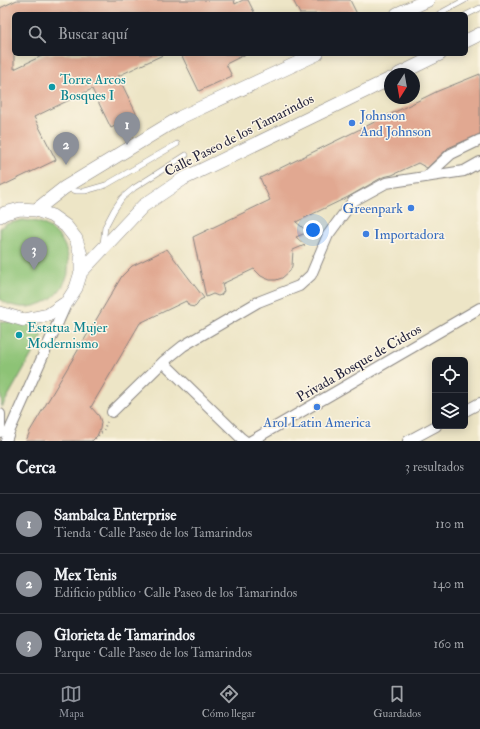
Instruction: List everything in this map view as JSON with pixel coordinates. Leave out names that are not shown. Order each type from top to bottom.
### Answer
[{"type":"street","points":[[401,12],[428,0]]},
{"type":"street","points":[[468,40],[480,34]]},
{"type":"street","points":[[36,210],[64,188],[180,117],[313,56]]},
{"type":"street","points":[[411,68],[436,56]]},
{"type":"street","name":"Calle Paseo de los Tamarindos","points":[[81,272],[143,206],[182,179],[384,81]]},
{"type":"street","points":[[425,177],[451,154],[480,140]]},
{"type":"street","points":[[112,412],[163,362],[183,346],[258,302],[299,286],[311,275],[328,235],[353,201],[386,183],[464,171],[480,162]]},
{"type":"street","points":[[0,216],[20,209],[36,210],[52,216],[66,226],[76,239],[81,255],[81,272],[76,288],[67,302],[6,441]]},
{"type":"street","points":[[0,313],[24,320],[48,315],[67,302]]},
{"type":"street","name":"Privada Bosque de Cidros","points":[[251,441],[480,308]]},
{"type":"street","points":[[163,362],[245,441]]},
{"type":"street","points":[[468,409],[480,403]]},
{"type":"street","points":[[0,414],[0,432]]},
{"type":"street","points":[[408,441],[432,428]]},
{"type":"lane","points":[[443,12],[465,0]]},
{"type":"lane","points":[[468,14],[480,8]]},
{"type":"lane","points":[[64,188],[76,191],[85,191],[106,185],[177,144]]},
{"type":"lane","points":[[102,251],[106,228],[114,210],[122,198],[134,188],[186,155]]},
{"type":"path","points":[[92,441],[103,431],[112,412]]},
{"type":"green space","points":[[23,220],[35,221],[48,226],[59,236],[68,255],[68,273],[62,287],[51,299],[36,306],[19,307],[11,305],[0,299],[0,228],[6,224]]},
{"type":"green space","points":[[0,321],[48,326],[2,407],[0,388]]},
{"type":"building","points":[[17,0],[234,0],[235,4],[243,0],[248,0],[254,12],[12,12],[12,56],[14,56],[14,69],[42,56],[161,56],[118,76],[137,115],[111,128],[92,89],[34,117],[56,160],[0,187],[0,8]]},
{"type":"building","points":[[293,0],[350,0],[356,12],[299,12]]},
{"type":"building","points":[[182,56],[242,56],[226,64],[232,76],[199,91]]},
{"type":"building","points":[[480,74],[480,134],[448,148],[427,168],[418,163],[392,175],[383,177],[348,197],[296,222],[308,232],[296,237],[305,245],[293,250],[292,266],[290,271],[282,278],[270,280],[261,276],[254,269],[222,284],[224,291],[221,295],[218,296],[213,294],[206,297],[193,237],[270,200],[260,178],[411,104],[420,104],[420,100]]},
{"type":"building","points":[[167,249],[204,298],[200,300],[195,307],[189,306],[186,301],[140,323],[91,407],[99,416],[101,422],[97,436],[92,441],[26,441],[30,431],[122,276],[132,266]]},
{"type":"place","name":"Torre Arcos Bosques I","points":[[52,87]]},
{"type":"place","name":"Johnson And Johnson","points":[[352,123]]},
{"type":"place","name":"Sambalca Enterprise","points":[[127,145]]},
{"type":"place","name":"Mex Tenis","points":[[66,165]]},
{"type":"place","name":"Greenpark","points":[[411,208]]},
{"type":"place","name":"Importadora","points":[[366,234]]},
{"type":"place","name":"Glorieta de Tamarindos","points":[[34,270]]},
{"type":"place","name":"Estatua Mujer Modernismo","points":[[19,335]]},
{"type":"place","name":"Arol Latin America","points":[[317,407]]}]
